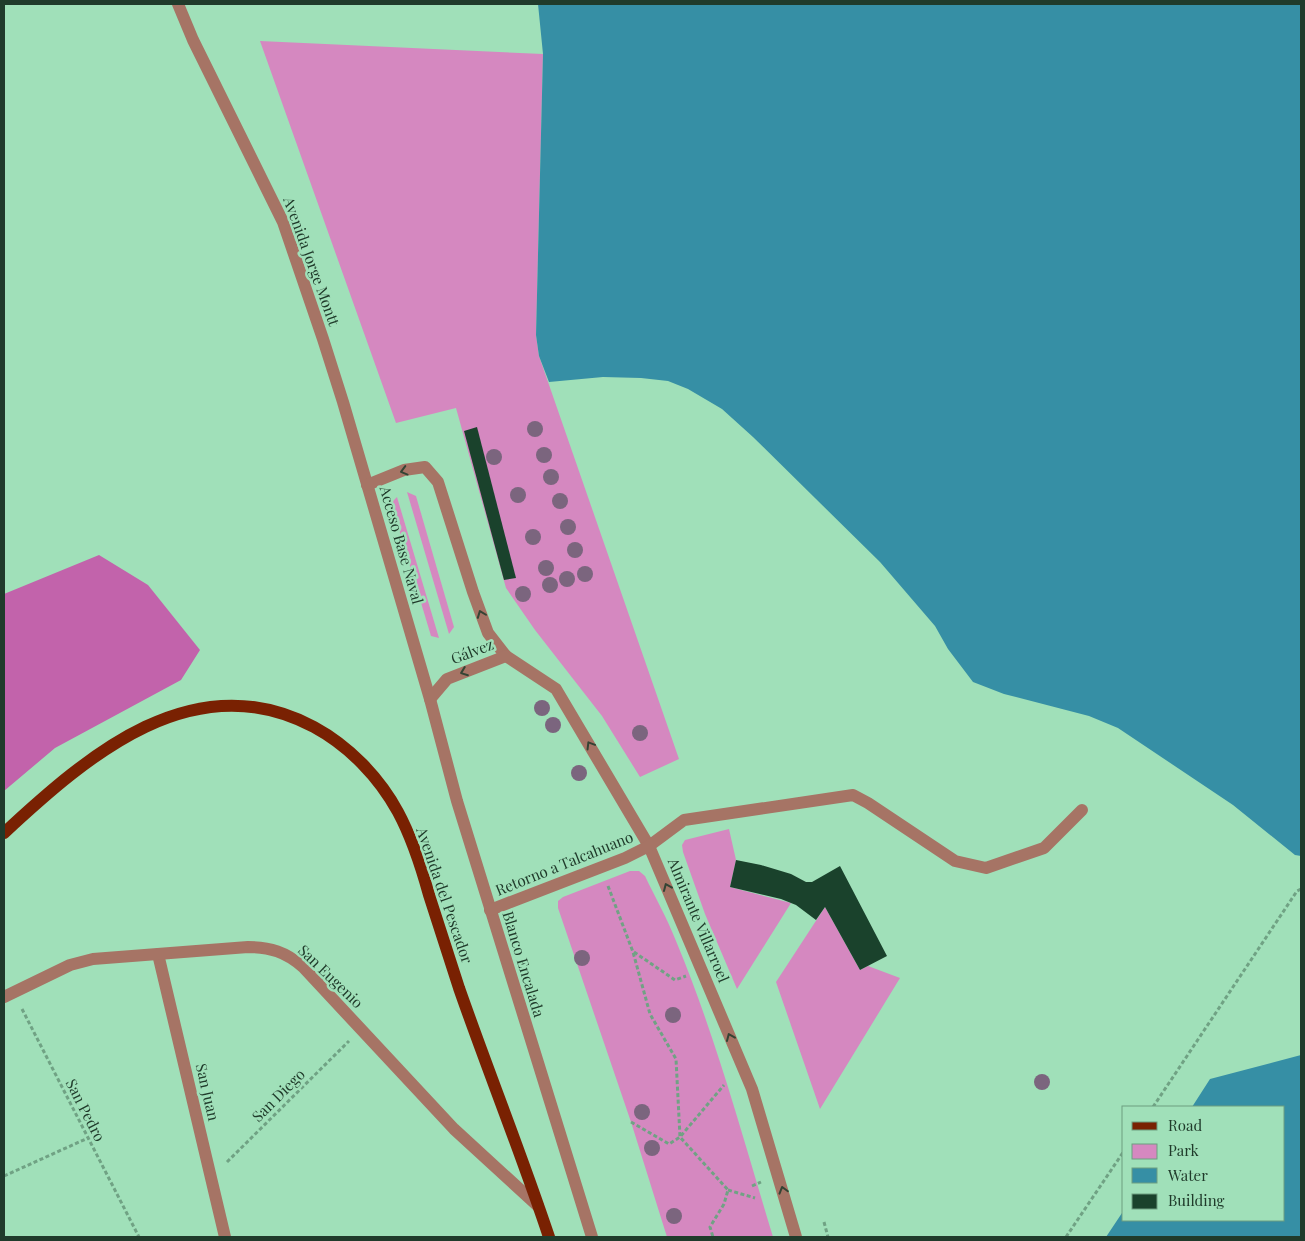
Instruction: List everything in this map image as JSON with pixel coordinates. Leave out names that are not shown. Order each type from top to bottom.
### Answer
[{"type":"main road","name":"Avenida del Pescador","points":[[4,833],[59,783],[91,759],[146,725],[169,716],[193,710],[218,707],[240,706],[262,709],[284,714],[305,722],[335,740],[364,766],[381,786],[397,810],[410,836],[459,987],[549,1237]]},
{"type":"street","name":"Avenida Jorge Montt","points":[[178,4],[193,40],[282,222],[329,357],[367,485]]},
{"type":"street","name":"Acceso Base Naval","points":[[430,699],[367,485],[404,470],[425,468],[438,482],[488,634],[506,656]]},
{"type":"street","name":"Gálvez","points":[[430,699],[446,679],[506,656]]},
{"type":"street","name":"Almirante Villarroel","points":[[506,656],[556,689],[649,846],[752,1089],[796,1237]]},
{"type":"street","name":"Blanco Encalada","points":[[430,699],[457,801],[592,1237]]},
{"type":"street","name":"Retorno a Talcahuano","points":[[490,910],[625,858],[649,846],[684,820],[853,795],[955,861],[986,868],[1044,848],[1082,810]]},
{"type":"street","name":"San Eugenio","points":[[9,994],[58,970],[82,962],[104,958],[248,946],[278,950],[287,954],[303,967],[454,1129],[538,1206]]},
{"type":"street","name":"San Juan","points":[[158,954],[225,1237]]},
{"type":"path","points":[[608,886],[633,952],[650,1014],[676,1059],[680,1137],[728,1190],[755,1198]]},
{"type":"path","points":[[1154,1106],[1297,891],[1301,889]]},
{"type":"path","points":[[633,952],[675,980],[686,976]]},
{"type":"path","name":"San Pedro","points":[[9,994],[88,1138],[139,1237]]},
{"type":"path","name":"San Diego","points":[[211,1178],[361,1029]]},
{"type":"path","points":[[631,1122],[669,1144],[680,1137],[724,1085]]},
{"type":"path","points":[[4,1176],[88,1138]]},
{"type":"path","points":[[1066,1237],[1122,1154]]},
{"type":"path","points":[[713,1237],[710,1227],[724,1204],[728,1190]]},
{"type":"path","points":[[824,1222],[828,1237]]},
{"type":"green space","points":[[260,41],[543,54],[536,335],[539,356],[679,759],[640,777],[602,716],[535,630],[506,588],[456,408],[396,423]]},
{"type":"green space","points":[[407,492],[416,496],[454,627],[449,634]]},
{"type":"green space","points":[[397,497],[439,638],[431,636],[391,503]]},
{"type":"green space","points":[[729,829],[736,860],[730,887],[791,903],[737,989],[705,914],[682,845],[685,840]]},
{"type":"green space","points":[[630,871],[639,871],[645,876],[669,924],[690,977],[728,1088],[773,1237],[667,1237],[631,1122],[558,908],[558,901],[563,897]]},
{"type":"green space","points":[[825,907],[860,970],[868,966],[900,978],[820,1109],[776,982]]},
{"type":"shaded area","points":[[99,555],[148,585],[200,650],[181,680],[55,748],[4,791],[4,594]]},
{"type":"water","points":[[538,4],[1301,4],[1301,856],[1295,855],[1233,805],[1118,728],[1089,716],[1004,694],[973,682],[948,649],[935,626],[880,562],[722,409],[688,389],[668,381],[603,377],[549,382],[539,356],[536,335],[543,54]]},
{"type":"water","points":[[1301,1055],[1301,1237],[1106,1237],[1122,1213],[1122,1221],[1285,1221],[1285,1106],[1193,1106],[1210,1079]]},
{"type":"building","points":[[477,427],[516,578],[504,580],[464,431]]},
{"type":"building","points":[[736,860],[791,874],[806,882],[812,882],[840,866],[887,956],[860,970],[825,907],[816,920],[796,905],[781,899],[730,887]]}]
